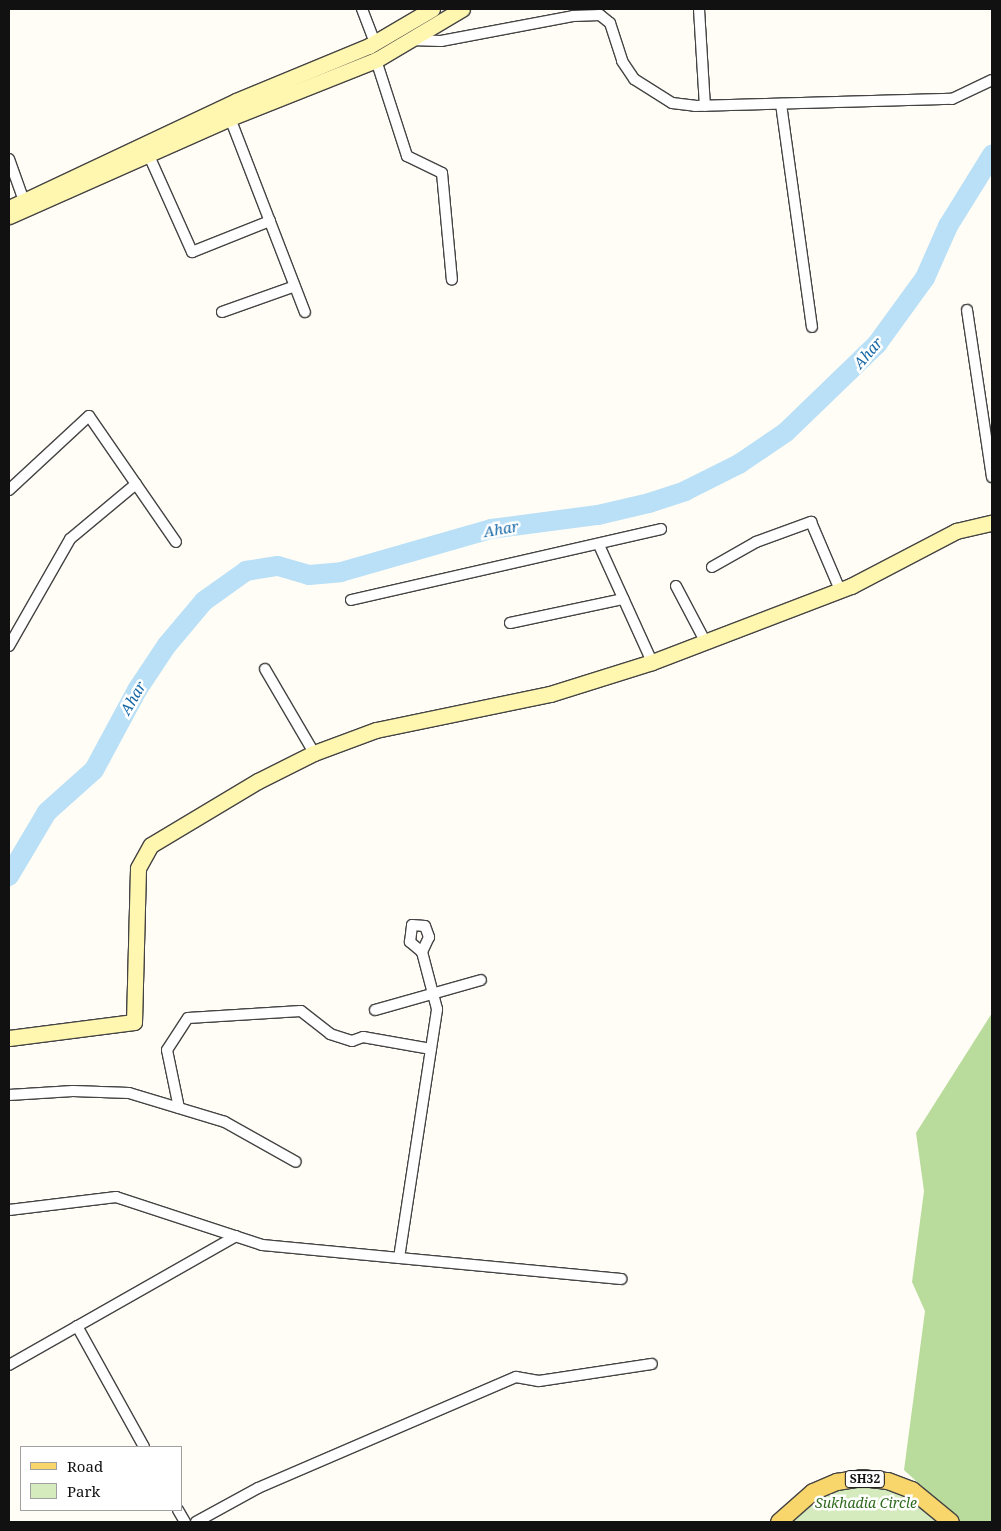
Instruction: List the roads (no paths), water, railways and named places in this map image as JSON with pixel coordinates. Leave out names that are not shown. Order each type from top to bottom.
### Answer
[{"type":"main road","name":"SH32","points":[[778,1522],[813,1492],[837,1482],[862,1478],[888,1481],[912,1490],[951,1522]]},
{"type":"street","points":[[362,9],[375,43]]},
{"type":"street","points":[[9,216],[375,43],[432,9]]},
{"type":"street","points":[[9,208],[23,198],[376,60],[462,9]]},
{"type":"street","points":[[700,9],[705,106]]},
{"type":"street","points":[[408,40],[441,41],[572,12],[600,15],[610,23],[622,61],[634,79],[652,93],[672,104],[705,106],[952,99],[991,81]]},
{"type":"street","points":[[376,60],[407,156],[442,173],[452,280]]},
{"type":"street","points":[[781,104],[812,328]]},
{"type":"street","points":[[230,118],[305,312]]},
{"type":"street","points":[[146,150],[192,252],[270,221]]},
{"type":"street","points":[[9,159],[23,198]]},
{"type":"street","points":[[222,312],[295,286]]},
{"type":"street","points":[[967,310],[992,477]]},
{"type":"street","points":[[9,490],[90,416],[176,542]]},
{"type":"street","points":[[9,646],[70,539],[136,484]]},
{"type":"street","points":[[712,567],[756,542],[811,522],[840,590]]},
{"type":"street","points":[[9,1038],[134,1022],[138,868],[151,846],[258,780],[314,753],[376,730],[550,694],[652,662],[706,643],[840,590],[956,531],[992,523]]},
{"type":"street","points":[[351,600],[488,566],[599,545],[661,529]]},
{"type":"street","points":[[599,545],[652,662]]},
{"type":"street","points":[[676,586],[706,643]]},
{"type":"street","points":[[510,623],[623,599]]},
{"type":"street","points":[[265,669],[314,753]]},
{"type":"street","points":[[400,1258],[437,1008],[422,952]]},
{"type":"street","points":[[375,1010],[481,980]]},
{"type":"street","points":[[179,1108],[167,1050],[188,1018],[301,1011],[330,1034],[352,1041],[363,1037],[431,1049]]},
{"type":"street","points":[[9,1095],[73,1090],[129,1093],[225,1122],[296,1162]]},
{"type":"street","points":[[9,1210],[116,1197],[262,1245],[621,1279]]},
{"type":"street","points":[[9,1365],[236,1236]]},
{"type":"street","points":[[77,1326],[143,1446]]},
{"type":"street","points":[[196,1522],[258,1488],[516,1377],[539,1381],[652,1364]]},
{"type":"street","points":[[179,1511],[185,1522]]},
{"type":"waterway","name":"Ahar","points":[[9,876],[47,812],[94,770],[137,690],[167,645],[204,601],[246,571],[278,566],[309,575],[341,572],[491,529],[598,515],[649,503],[685,491],[739,464],[786,432],[877,344],[925,278],[948,226],[992,155]]},
{"type":"park label","name":"Sukhadia Circle","points":[[866,1503]]}]
